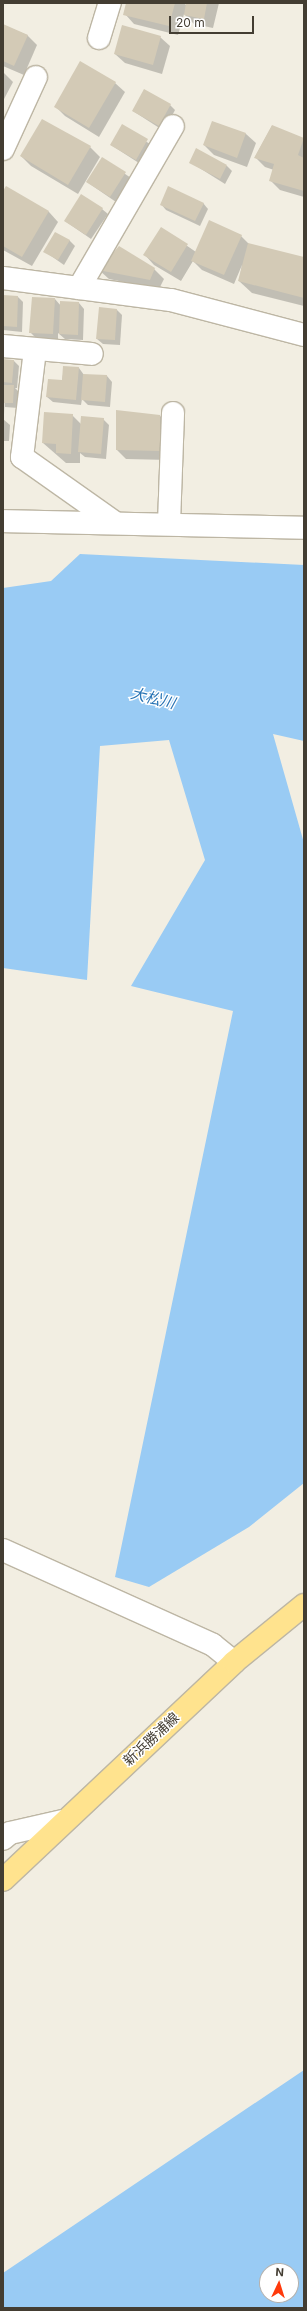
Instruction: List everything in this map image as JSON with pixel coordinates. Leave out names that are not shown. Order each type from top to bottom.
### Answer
[{"type":"main road","name":"新浜勝浦線","points":[[3,1880],[63,1821],[234,1662],[304,1605]]},
{"type":"street","points":[[99,38],[110,3]]},
{"type":"street","points":[[3,149],[36,77]]},
{"type":"street","points":[[79,288],[173,126]]},
{"type":"street","points":[[3,278],[171,300],[304,335]]},
{"type":"street","points":[[3,346],[92,354]]},
{"type":"street","points":[[35,350],[22,457],[114,522]]},
{"type":"street","points":[[169,524],[173,413]]},
{"type":"street","points":[[3,521],[114,522],[304,528]]},
{"type":"street","points":[[3,1550],[213,1645],[234,1662]]},
{"type":"street","points":[[3,1839],[10,1833],[63,1821]]},
{"type":"water","name":"大松川","points":[[80,554],[304,565],[304,741],[273,734],[304,843],[304,1483],[249,1527],[149,1587],[115,1577],[233,1011],[131,986],[205,860],[169,740],[100,746],[87,980],[3,968],[3,588],[51,581]]},
{"type":"water","points":[[304,2070],[304,2308],[3,2308],[3,2273]]},
{"type":"building","points":[[126,3],[175,3],[169,26],[123,15]]},
{"type":"building","points":[[186,3],[207,3],[204,19],[184,15]]},
{"type":"building","points":[[3,24],[28,35],[14,66],[3,61]]},
{"type":"building","points":[[122,25],[161,36],[153,65],[114,54]]},
{"type":"building","points":[[80,61],[116,82],[89,128],[54,107]]},
{"type":"building","points":[[144,89],[171,104],[159,126],[132,111]]},
{"type":"building","points":[[42,119],[91,146],[68,185],[20,156]]},
{"type":"building","points":[[212,121],[246,133],[237,158],[203,145]]},
{"type":"building","points":[[122,124],[148,139],[136,160],[110,145]]},
{"type":"building","points":[[272,125],[304,138],[298,155],[304,158],[304,191],[269,181],[274,164],[254,158]]},
{"type":"building","points":[[196,148],[227,165],[220,179],[189,163]]},
{"type":"building","points":[[102,157],[126,172],[110,197],[86,182]]},
{"type":"building","points":[[6,186],[49,211],[22,257],[3,246],[3,191]]},
{"type":"building","points":[[168,186],[204,203],[195,221],[160,205]]},
{"type":"building","points":[[81,194],[103,208],[86,235],[64,221]]},
{"type":"building","points":[[209,220],[242,235],[224,275],[191,261]]},
{"type":"building","points":[[161,227],[188,244],[171,272],[143,255]]},
{"type":"building","points":[[55,232],[70,240],[58,260],[43,252]]},
{"type":"building","points":[[248,243],[304,257],[304,298],[238,281]]},
{"type":"building","points":[[119,246],[155,268],[150,280],[98,270]]},
{"type":"building","points":[[3,295],[18,296],[17,327],[3,326]]},
{"type":"building","points":[[32,297],[55,298],[53,334],[29,333]]},
{"type":"building","points":[[60,301],[79,302],[78,335],[59,334]]},
{"type":"building","points":[[99,307],[117,309],[115,340],[96,339]]},
{"type":"building","points":[[3,359],[14,360],[12,383],[3,382]]},
{"type":"building","points":[[63,366],[79,367],[76,400],[46,397],[48,379],[62,380]]},
{"type":"building","points":[[83,374],[107,375],[105,402],[81,400]]},
{"type":"building","points":[[3,385],[14,385],[13,403],[3,403]]},
{"type":"building","points":[[116,410],[160,415],[160,451],[116,450]]},
{"type":"building","points":[[44,412],[73,414],[71,454],[56,453],[56,444],[42,443]]},
{"type":"building","points":[[81,416],[104,418],[101,454],[78,452]]}]
